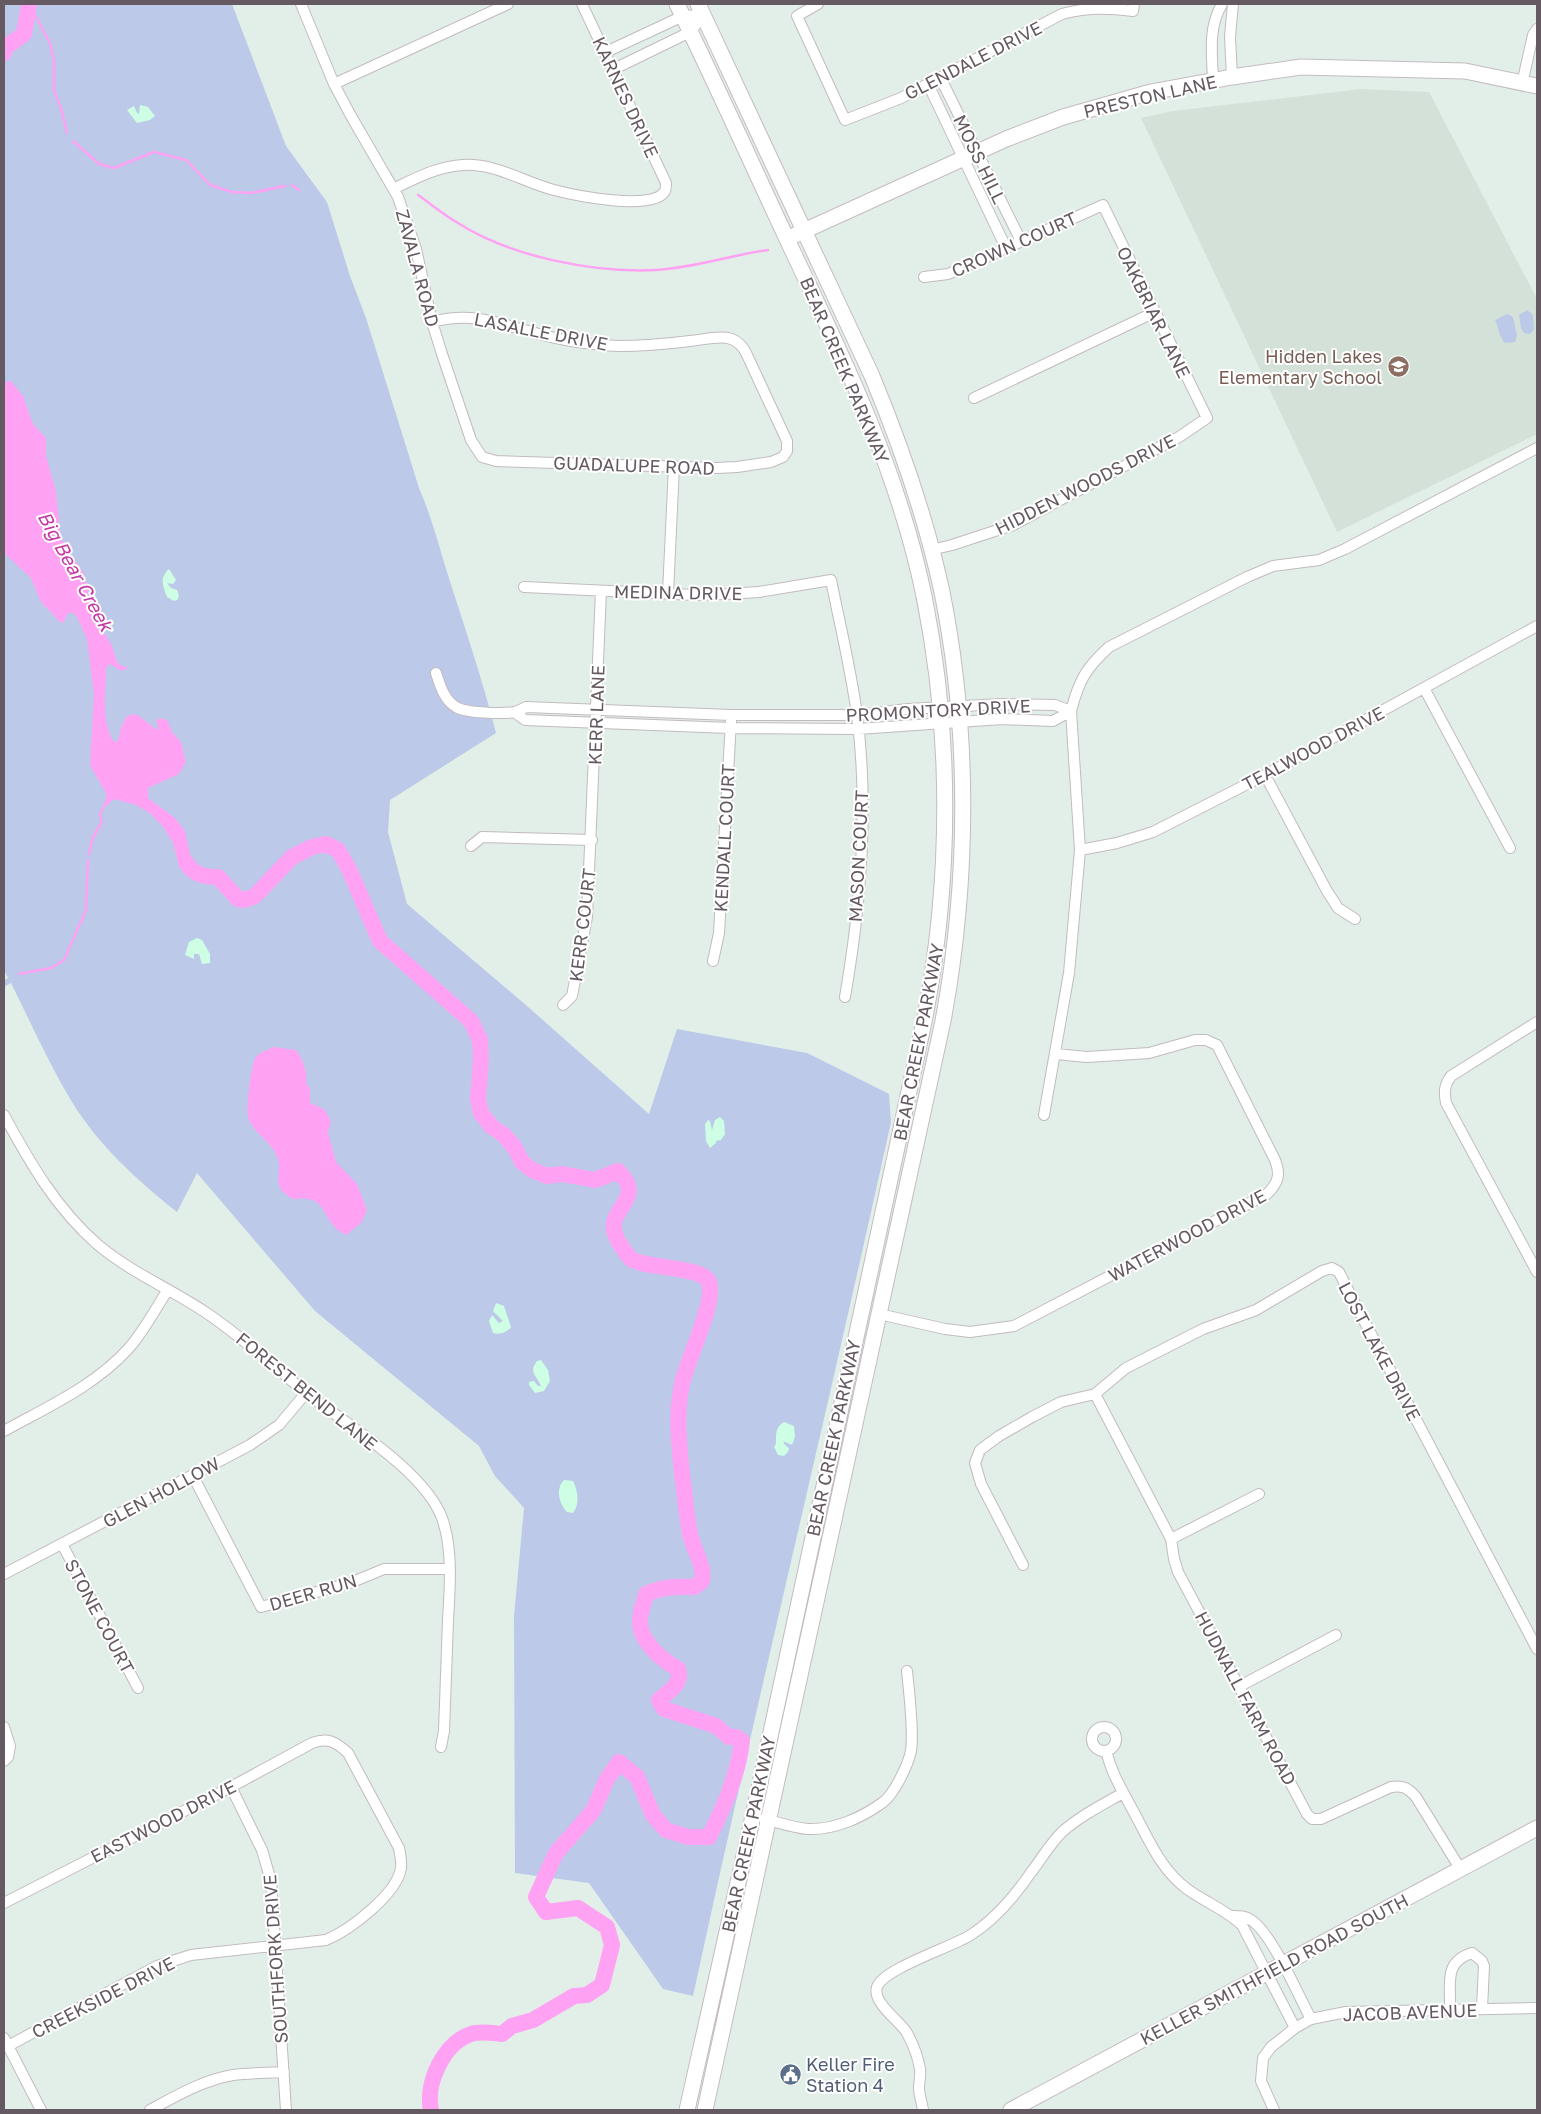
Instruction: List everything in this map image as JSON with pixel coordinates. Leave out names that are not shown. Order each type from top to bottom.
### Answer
[{"type":"main road","name":"BEAR CREEK PARKWAY","points":[[680,10],[866,408],[900,506],[924,595],[931,634],[944,777],[944,860],[939,938],[934,973],[753,1816],[687,2110]]},
{"type":"main road","name":"BEAR CREEK PARKWAY","points":[[701,10],[872,376],[889,418],[920,510],[949,632],[962,777],[962,860],[957,940],[943,1021],[726,2022],[705,2110]]},
{"type":"main road","name":"PRESTON LANE","points":[[787,239],[977,152],[1063,118],[1119,100],[1213,80],[1301,68],[1438,70],[1465,71],[1530,85]]},
{"type":"main road","name":"KELLER SMITHFIELD ROAD SOUTH","points":[[1011,2110],[1537,1828]]},
{"type":"main road","points":[[723,1947],[741,1951]]},
{"type":"main road","points":[[708,2018],[726,2022]]},
{"type":"street","name":"ZAVALA ROAD","points":[[301,4],[334,84],[394,188],[416,249],[432,322],[471,440],[482,457]]},
{"type":"street","points":[[334,84],[508,4]]},
{"type":"street","name":"KARNES DRIVE","points":[[394,188],[429,173],[463,164],[494,169],[554,190],[593,198],[652,200],[665,191],[666,184],[614,69],[582,4]]},
{"type":"street","name":"GLENDALE DRIVE","points":[[818,4],[797,16],[845,120],[901,98],[1062,14],[1107,7],[1133,7]]},
{"type":"street","points":[[1213,80],[1211,38],[1215,16],[1222,4]]},
{"type":"street","points":[[1232,77],[1230,37],[1233,4]]},
{"type":"street","points":[[606,52],[680,10],[701,10],[690,32],[614,69]]},
{"type":"street","points":[[1530,85],[1533,35],[1537,29]]},
{"type":"street","name":"MOSS HILL","points":[[940,77],[1021,241]]},
{"type":"street","name":"MOSS HILL","points":[[928,84],[962,159],[1006,248]]},
{"type":"street","name":"CROWN COURT","points":[[924,277],[948,274],[1103,205]]},
{"type":"street","name":"OAKBRIAR LANE","points":[[1103,205],[1207,418]]},
{"type":"street","points":[[974,398],[1155,312]]},
{"type":"street","name":"LASALLE DRIVE","points":[[432,322],[452,318],[479,317],[575,342],[616,346],[652,345],[726,338],[739,344],[747,355],[787,441],[786,455]]},
{"type":"street","name":"HIDDEN WOODS DRIVE","points":[[931,550],[1013,525],[1179,436],[1207,418]]},
{"type":"street","points":[[1044,1115],[1069,973],[1080,850],[1070,711],[1076,689],[1091,664],[1109,647],[1247,577],[1273,566],[1318,560],[1345,549],[1537,448]]},
{"type":"street","name":"GUADALUPE ROAD","points":[[482,457],[496,461],[736,467],[771,462],[786,455]]},
{"type":"street","points":[[668,593],[674,466]]},
{"type":"street","name":"MEDINA DRIVE","points":[[524,587],[696,595],[735,594],[831,580]]},
{"type":"street","name":"MASON COURT","points":[[831,580],[857,715],[861,780],[860,871],[852,954],[845,996]]},
{"type":"street","name":"KERR LANE","points":[[592,840],[595,710],[601,591]]},
{"type":"street","name":"TEALWOOD DRIVE","points":[[1080,850],[1118,843],[1153,832],[1265,775],[1537,626]]},
{"type":"street","name":"PROMONTORY DRIVE","points":[[436,673],[443,692],[456,707],[470,711],[514,712],[526,707],[731,715],[857,715],[898,710],[1002,704],[1054,705],[1070,711]]},
{"type":"street","points":[[1424,688],[1510,848]]},
{"type":"street","points":[[1002,704],[1002,719]]},
{"type":"street","points":[[898,710],[900,726]]},
{"type":"street","name":"PROMONTORY DRIVE","points":[[514,712],[525,720],[730,728],[858,729],[1002,719],[1053,720],[1070,711]]},
{"type":"street","name":"KENDALL COURT","points":[[713,961],[720,933],[731,715]]},
{"type":"street","points":[[1265,775],[1338,908],[1355,919]]},
{"type":"street","points":[[471,846],[482,837],[592,840]]},
{"type":"street","name":"KERR COURT","points":[[562,1005],[572,996],[587,917],[592,840]]},
{"type":"street","points":[[1537,1022],[1451,1076],[1446,1083],[1444,1092],[1446,1103],[1537,1272]]},
{"type":"street","name":"WATERWOOD DRIVE","points":[[879,1314],[970,1332],[1014,1326],[1267,1194],[1276,1186],[1279,1178],[1275,1160],[1217,1045],[1206,1040],[1195,1040],[1149,1053],[1087,1058],[1056,1054]]},
{"type":"street","name":"FOREST BEND LANE","points":[[4,1115],[40,1179],[69,1217],[116,1258],[222,1323],[306,1393],[396,1462],[427,1490],[438,1507],[443,1521],[450,1569],[444,1731],[441,1747]]},
{"type":"street","name":"LOST LAKE DRIVE","points":[[1096,1394],[1126,1368],[1203,1329],[1256,1310],[1322,1271],[1332,1268],[1336,1269],[1537,1650]]},
{"type":"street","points":[[4,1431],[86,1386],[105,1372],[129,1348],[167,1291]]},
{"type":"street","name":"GLEN HOLLOW","points":[[4,1574],[192,1476],[269,1433],[287,1417],[306,1393]]},
{"type":"street","points":[[1023,1565],[981,1484],[975,1463],[980,1450],[999,1436],[1062,1402],[1096,1394]]},
{"type":"street","name":"HUDNALL FARM ROAD","points":[[1096,1394],[1171,1540],[1178,1572],[1307,1814],[1312,1819],[1322,1819],[1391,1787],[1400,1786],[1410,1790],[1416,1797],[1461,1870]]},
{"type":"street","name":"DEER RUN","points":[[192,1476],[261,1607],[350,1583],[384,1569],[450,1569]]},
{"type":"street","points":[[1171,1540],[1259,1494]]},
{"type":"street","name":"STONE COURT","points":[[62,1544],[138,1688]]},
{"type":"street","points":[[1240,1686],[1336,1635]]},
{"type":"street","points":[[753,1816],[809,1829],[845,1824],[884,1802],[904,1773],[911,1750],[910,1696],[907,1671]]},
{"type":"street","points":[[4,1727],[10,1746],[8,1757],[4,1761]]},
{"type":"street","name":"EASTWOOD DRIVE","points":[[4,1903],[322,1739],[336,1743],[348,1753],[399,1848],[401,1860]]},
{"type":"street","points":[[1106,1751],[1112,1773],[1152,1850],[1164,1867],[1187,1889],[1233,1916],[1242,1925],[1294,2028]]},
{"type":"street","name":"SOUTHFORK DRIVE","points":[[231,1787],[268,1865],[276,1946],[286,2110]]},
{"type":"street","points":[[923,2110],[919,2090],[920,2070],[916,2053],[906,2032],[886,2011],[876,1996],[877,1987],[882,1980],[903,1967],[955,1944],[970,1936],[988,1922],[1004,1908],[1050,1845],[1062,1832],[1080,1818],[1123,1793]]},
{"type":"street","name":"CREEKSIDE DRIVE","points":[[6,2042],[157,1966],[180,1957],[326,1940],[347,1930],[370,1911],[398,1877],[401,1860]]},
{"type":"street","points":[[1233,1916],[1243,1916],[1252,1921],[1264,1933],[1311,2019]]},
{"type":"street","points":[[1450,2009],[1452,1966],[1457,1960],[1472,1953],[1482,1961],[1484,1966],[1482,2009]]},
{"type":"street","name":"JACOB AVENUE","points":[[1274,2110],[1261,2081],[1263,2058],[1271,2047],[1294,2028],[1311,2019],[1346,2012],[1537,2008]]},
{"type":"street","points":[[6,2042],[41,2110]]},
{"type":"street","points":[[150,2110],[218,2078],[234,2075],[284,2072]]},
{"type":"shaded area","points":[[4,4],[232,4],[286,146],[327,202],[350,276],[366,318],[419,488],[434,529],[496,733],[390,800],[388,832],[407,904],[527,1006],[649,1114],[677,1029],[807,1053],[889,1094],[891,1122],[693,1996],[663,1989],[589,1883],[515,1873],[514,1616],[524,1508],[495,1476],[479,1446],[315,1311],[197,1173],[177,1212],[120,1162],[94,1133],[72,1102],[11,983],[4,987],[4,980],[8,978],[4,970]]},
{"type":"shaded area","name":"Hidden Lakes Elementary School","points":[[1361,89],[1429,92],[1537,299],[1537,434],[1337,532],[1141,118],[1173,111]]},
{"type":"shaded area","points":[[1527,310],[1533,315],[1534,329],[1530,334],[1524,333],[1521,328],[1519,315]]},
{"type":"shaded area","points":[[1507,314],[1513,317],[1517,336],[1515,342],[1505,343],[1501,338],[1495,320]]},
{"type":"sand","points":[[140,105],[148,107],[155,116],[150,120],[137,123],[127,110],[134,106],[139,114]]},
{"type":"sand","points":[[169,569],[176,580],[173,584],[167,583],[171,588],[177,590],[179,596],[174,601],[167,597],[163,586],[164,576]]},
{"type":"sand","points":[[197,938],[202,940],[210,954],[210,963],[202,964],[199,954],[194,954],[194,959],[185,955],[189,942]]},
{"type":"sand","points":[[720,1117],[724,1121],[725,1134],[721,1140],[716,1141],[710,1148],[706,1141],[705,1124],[708,1120],[710,1121],[712,1130],[715,1120]]},
{"type":"sand","points":[[496,1303],[504,1306],[511,1327],[500,1334],[493,1333],[489,1321],[492,1315],[499,1323],[503,1321],[493,1311]]},
{"type":"sand","points":[[541,1360],[548,1370],[550,1381],[544,1391],[535,1393],[529,1382],[534,1381],[538,1386],[541,1386],[534,1374],[533,1368],[537,1361]]},
{"type":"sand","points":[[784,1422],[794,1426],[795,1437],[792,1445],[783,1441],[789,1448],[784,1456],[778,1455],[774,1447],[778,1429]]},
{"type":"sand","points":[[564,1480],[573,1481],[576,1489],[578,1497],[573,1513],[567,1512],[560,1500],[559,1492]]},
{"type":"water","points":[[11,381],[23,396],[33,424],[46,438],[46,456],[56,492],[61,539],[84,574],[93,615],[111,644],[118,664],[128,668],[122,671],[110,664],[106,668],[105,696],[109,733],[113,741],[118,741],[121,727],[127,716],[136,714],[156,729],[159,729],[156,720],[161,718],[168,721],[172,732],[181,742],[186,762],[179,774],[148,788],[148,798],[175,818],[185,831],[191,859],[200,868],[202,876],[196,880],[185,874],[179,866],[173,843],[164,828],[151,814],[136,805],[114,799],[105,807],[107,795],[90,765],[94,694],[87,639],[77,617],[72,612],[67,614],[64,622],[61,623],[41,602],[31,578],[4,553],[4,382]]},
{"type":"water","points":[[273,1047],[296,1050],[299,1054],[306,1070],[306,1084],[310,1088],[310,1103],[324,1109],[331,1121],[328,1133],[336,1162],[357,1184],[367,1210],[361,1223],[346,1235],[331,1223],[320,1205],[305,1199],[293,1199],[285,1194],[279,1184],[279,1162],[277,1156],[249,1120],[248,1098],[254,1061],[260,1054]]},
{"type":"waterway","points":[[29,4],[50,43],[54,61],[54,91],[61,108],[67,133]]},
{"type":"waterway","name":"Big Bear Creek","points":[[4,53],[6,47],[24,34],[29,4]]},
{"type":"waterway","points":[[73,141],[99,164],[114,168],[154,152],[186,160],[210,185],[232,192],[251,193],[285,186]]},
{"type":"waterway","points":[[292,185],[299,190]]},
{"type":"waterway","points":[[418,195],[479,235],[528,254],[580,265],[606,269],[670,269],[768,250]]},
{"type":"waterway","points":[[89,854],[93,837],[102,822],[100,814],[106,803]]},
{"type":"waterway","name":"Big Bear Creek","points":[[186,862],[192,870],[200,874],[218,877],[238,899],[244,900],[255,896],[292,857],[312,847],[326,844],[338,850],[349,869],[380,941],[471,1021],[480,1040],[481,1060],[478,1099],[481,1113],[491,1126],[504,1135],[515,1148],[522,1162],[532,1170],[547,1176],[562,1174],[595,1180],[618,1171],[627,1182],[629,1191],[627,1199],[614,1222],[614,1232],[628,1256],[631,1259],[649,1265],[696,1273],[709,1282],[709,1302],[683,1380],[678,1415],[687,1519],[691,1540],[702,1569],[702,1581],[694,1587],[669,1588],[646,1594],[640,1621],[643,1636],[647,1643],[665,1661],[678,1669],[679,1679],[677,1683],[659,1700],[664,1709],[716,1726],[729,1737],[736,1737],[742,1741],[734,1779],[709,1837],[688,1837],[666,1830],[653,1815],[637,1777],[619,1762],[607,1779],[593,1811],[556,1853],[536,1897],[546,1912],[578,1908],[607,1927],[612,1945],[602,1985],[587,1995],[574,1996],[533,2020],[512,2026],[502,2034],[486,2032],[471,2034],[461,2039],[445,2055],[434,2076],[430,2099],[431,2110]]},
{"type":"waterway","points":[[19,974],[51,968],[64,960],[86,910],[88,860]]},
{"type":"place","name":"Hidden Lakes Elementary School","points":[[1398,366]]},
{"type":"place","name":"Keller Fire Station 4","points":[[790,2074]]}]
